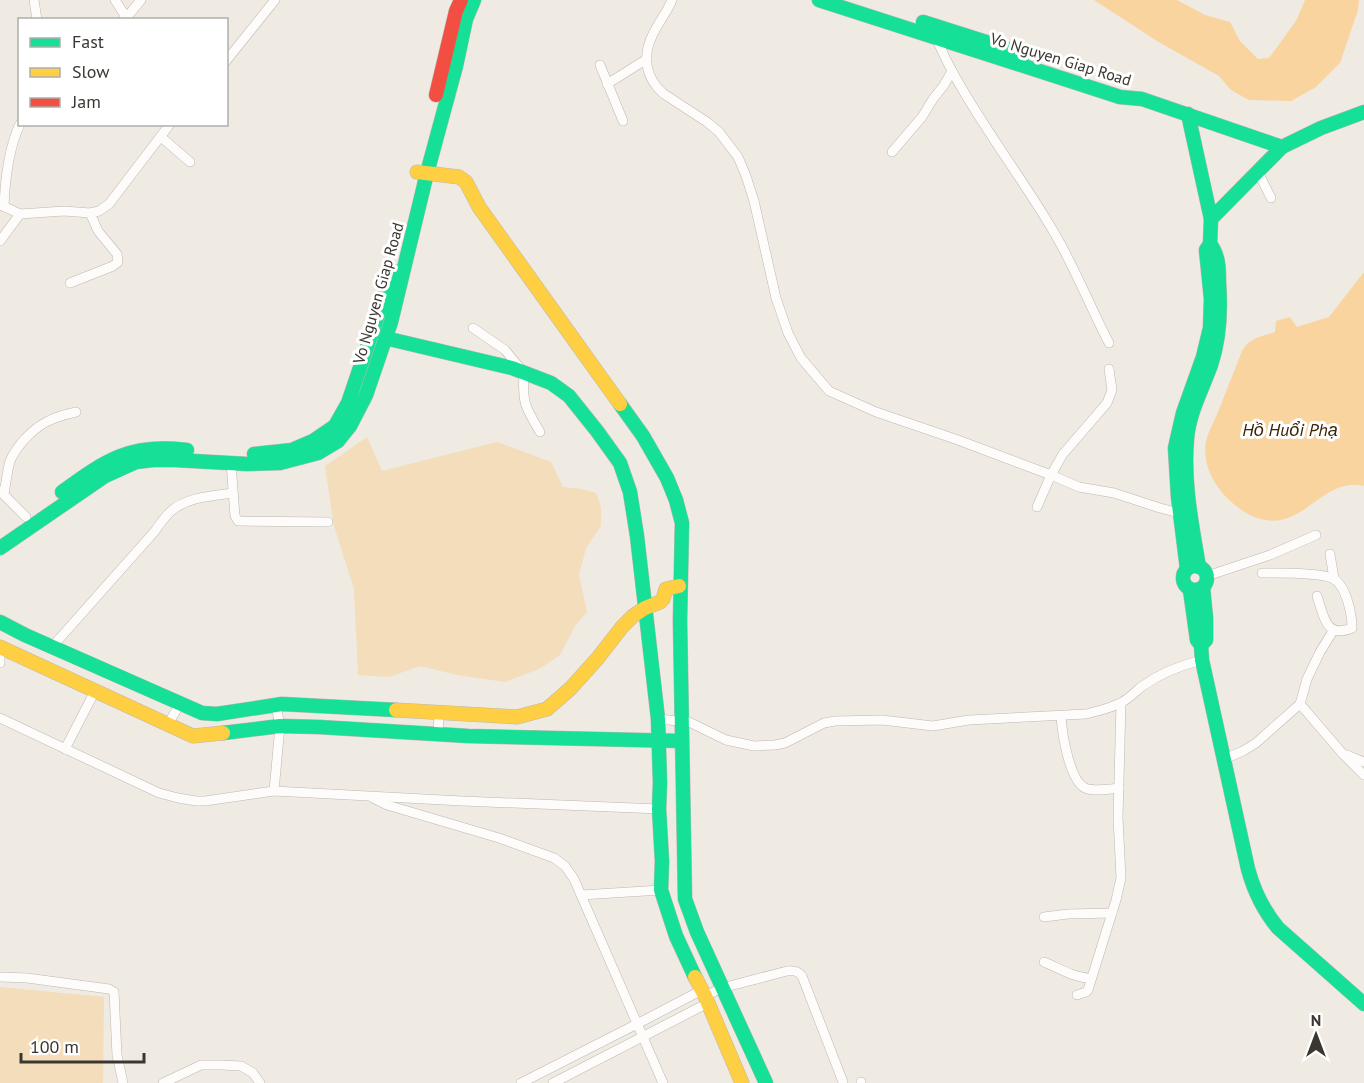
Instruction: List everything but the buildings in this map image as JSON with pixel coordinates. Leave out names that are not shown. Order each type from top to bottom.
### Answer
[{"type":"main road","name":"Vo Nguyen Giap Road","points":[[0,548],[105,476],[136,462],[153,460],[280,463],[318,453],[338,441],[350,426],[366,395],[391,322],[456,11],[461,0]]},
{"type":"main road","name":"Vo Nguyen Giap Road","points":[[0,534],[91,471],[118,456],[158,447],[255,454],[292,450],[313,441],[335,426],[348,403],[392,273],[456,66],[466,19],[474,0]]},
{"type":"main road","name":"Vo Nguyen Giap Road","points":[[819,0],[945,37],[1120,97],[1142,99],[1282,147]]},
{"type":"main road","name":"Vo Nguyen Giap Road","points":[[857,0],[945,37]]},
{"type":"main road","points":[[1211,219],[1282,147],[1321,128],[1364,112]]},
{"type":"main road","points":[[1188,114],[1211,219],[1210,244],[1206,250],[1210,327],[1185,405],[1176,442],[1175,466],[1179,513],[1197,578]]},
{"type":"main road","points":[[422,173],[459,177],[466,182],[480,207],[643,436],[672,490],[682,524],[681,741],[685,899],[696,932],[766,1083]]},
{"type":"main road","points":[[1210,244],[1215,249],[1218,271],[1221,306],[1220,331],[1190,421],[1186,460],[1197,578],[1197,640],[1202,645],[1202,660],[1248,869],[1259,902],[1268,918],[1278,928],[1364,1004]]},
{"type":"main road","points":[[385,338],[512,368],[551,382],[569,396],[620,463],[630,492],[637,536],[658,719],[661,890],[676,936],[705,996],[742,1083]]},
{"type":"main road","points":[[0,622],[179,706],[202,713],[278,714],[319,727],[439,722],[517,717],[547,709],[570,689],[633,616],[660,602],[666,589],[680,586]]},
{"type":"main road","points":[[0,646],[96,691],[169,721],[193,735],[203,735],[278,714],[293,704],[439,722],[468,736],[681,741]]},
{"type":"street","points":[[34,0],[38,18]]},
{"type":"street","points":[[115,0],[125,18]]},
{"type":"street","points":[[127,18],[141,0]]},
{"type":"street","points":[[228,59],[275,0]]},
{"type":"street","points":[[672,0],[651,36],[647,54],[647,72],[658,89],[719,132],[738,157],[754,201],[776,298],[788,333],[801,358],[823,385],[834,394],[876,411],[1079,487],[1114,493],[1179,513]]},
{"type":"street","points":[[945,37],[952,71],[1052,229],[1109,343]]},
{"type":"street","points":[[607,84],[647,59]]},
{"type":"street","points":[[600,65],[623,121]]},
{"type":"street","points":[[892,152],[922,117],[952,71]]},
{"type":"street","points":[[19,126],[8,163],[2,206],[20,214],[99,211],[109,204],[164,129],[190,162]]},
{"type":"street","points":[[1258,172],[1271,198]]},
{"type":"street","points":[[70,284],[113,267],[118,262],[117,254],[98,231],[90,213]]},
{"type":"street","points":[[0,241],[20,214]]},
{"type":"street","points":[[473,328],[505,350],[524,373],[524,400],[540,432]]},
{"type":"street","points":[[1036,507],[1063,453],[1107,403],[1112,390],[1109,369]]},
{"type":"street","points":[[26,517],[2,492],[10,461],[17,448],[33,430],[58,416],[76,412]]},
{"type":"street","points":[[231,463],[235,516],[238,521],[327,522]]},
{"type":"street","points":[[52,647],[170,512],[196,499],[233,493]]},
{"type":"street","points":[[1197,578],[1270,555],[1316,535]]},
{"type":"street","points":[[1330,555],[1334,579]]},
{"type":"street","points":[[1262,573],[1334,579],[1342,587],[1349,604],[1352,628],[1344,632],[1333,631],[1327,625],[1317,596]]},
{"type":"street","points":[[1224,759],[1256,743],[1300,704],[1307,679],[1320,651],[1333,631]]},
{"type":"street","points":[[0,646],[0,663]]},
{"type":"street","points":[[658,719],[696,724],[726,740],[754,746],[784,743],[824,723],[835,721],[882,720],[933,726],[969,720],[1086,714],[1121,704],[1160,676],[1202,660]]},
{"type":"street","points":[[65,749],[96,691]]},
{"type":"street","points":[[1077,995],[1088,990],[1121,878],[1118,818],[1121,704]]},
{"type":"street","points":[[1300,704],[1364,775]]},
{"type":"street","points":[[169,721],[179,706]]},
{"type":"street","points":[[274,791],[278,714]]},
{"type":"street","points":[[1061,716],[1066,753],[1081,784],[1086,788],[1095,789],[1119,788]]},
{"type":"street","points":[[0,718],[159,793],[178,798],[205,801],[274,791],[659,808]]},
{"type":"street","points":[[1342,753],[1364,762]]},
{"type":"street","points":[[369,796],[387,805],[499,838],[554,858],[565,866],[574,879],[663,1083]]},
{"type":"street","points":[[581,895],[661,890]]},
{"type":"street","points":[[1044,918],[1068,914],[1112,913]]},
{"type":"street","points":[[1044,962],[1076,976],[1091,978]]},
{"type":"street","points":[[524,1082],[637,1024],[722,988],[794,970],[799,972],[806,986],[843,1082]]},
{"type":"street","points":[[0,977],[27,978],[109,989],[114,992],[117,1055],[123,1083]]},
{"type":"street","points":[[553,1083],[643,1037],[705,996]]},
{"type":"street","points":[[163,1083],[201,1065],[241,1066],[253,1073],[260,1083]]},
{"type":"shaded area","points":[[367,437],[382,471],[497,442],[551,462],[563,487],[596,493],[601,507],[601,526],[586,548],[579,575],[587,612],[575,626],[560,655],[539,669],[505,682],[457,675],[420,666],[389,677],[358,675],[354,589],[334,526],[325,466]]},
{"type":"shaded area","points":[[0,987],[104,997],[103,1083],[0,1083]]},
{"type":"water","points":[[1094,0],[1177,0],[1205,15],[1230,22],[1240,41],[1258,59],[1269,58],[1296,21],[1305,0],[1359,0],[1358,10],[1340,63],[1316,87],[1291,101],[1249,100],[1231,90],[1219,76],[1157,41]]},
{"type":"water","name":"Hồ Huổi Phạ","points":[[1364,272],[1364,486],[1352,485],[1331,491],[1302,511],[1281,520],[1263,519],[1251,515],[1235,505],[1216,485],[1208,468],[1205,451],[1207,437],[1242,351],[1252,340],[1275,332],[1276,321],[1290,317],[1297,327],[1329,317]]},
{"type":"traffic: fast","points":[[0,548],[105,476],[136,462],[175,460],[247,464],[280,463],[318,453],[338,441],[350,426],[366,395],[391,322],[466,19],[474,0]]},
{"type":"traffic: fast","points":[[819,0],[1120,97],[1142,99],[1282,147],[1321,128],[1364,112]]},
{"type":"traffic: fast","points":[[923,22],[1024,54]]},
{"type":"traffic: fast","points":[[1187,569],[1178,497],[1175,448],[1183,413],[1203,357],[1210,328],[1211,299],[1206,250],[1210,244],[1211,219],[1188,114]]},
{"type":"traffic: fast","points":[[1211,219],[1282,147]]},
{"type":"traffic: fast","points":[[1199,567],[1189,503],[1186,455],[1190,420],[1211,365],[1218,335],[1219,268],[1210,244]]},
{"type":"traffic: fast","points":[[254,454],[292,450],[313,441],[335,426],[348,403],[393,271]]},
{"type":"traffic: fast","points":[[385,338],[512,368],[551,383],[569,396],[620,463],[630,492],[637,536],[658,719],[661,890],[676,936],[695,977]]},
{"type":"traffic: fast","points":[[620,404],[643,436],[667,478],[682,523],[680,621],[685,899],[697,932],[766,1083]]},
{"type":"traffic: fast","points":[[62,492],[92,471],[120,456],[150,449],[187,450]]},
{"type":"traffic: fast","points":[[1195,566],[1204,569],[1207,578],[1204,587],[1195,590],[1186,587],[1183,578],[1186,569],[1195,566]]},
{"type":"traffic: fast","points":[[1201,645],[1206,640],[1203,588]]},
{"type":"traffic: fast","points":[[1190,590],[1197,640],[1201,645],[1202,660],[1248,869],[1256,893],[1278,928],[1364,1004]]},
{"type":"traffic: fast","points":[[0,622],[202,713],[217,714],[282,704],[396,710]]},
{"type":"traffic: fast","points":[[223,733],[280,726],[468,736],[681,741]]},
{"type":"traffic: slow","points":[[417,172],[459,177],[466,182],[479,207],[620,404]]},
{"type":"traffic: slow","points":[[396,710],[517,717],[547,709],[570,689],[633,616],[660,602],[666,589],[679,586]]},
{"type":"traffic: slow","points":[[0,647],[193,736],[223,733]]},
{"type":"traffic: slow","points":[[695,977],[742,1083]]},
{"type":"traffic: jam","points":[[436,95],[456,11],[461,0]]}]
